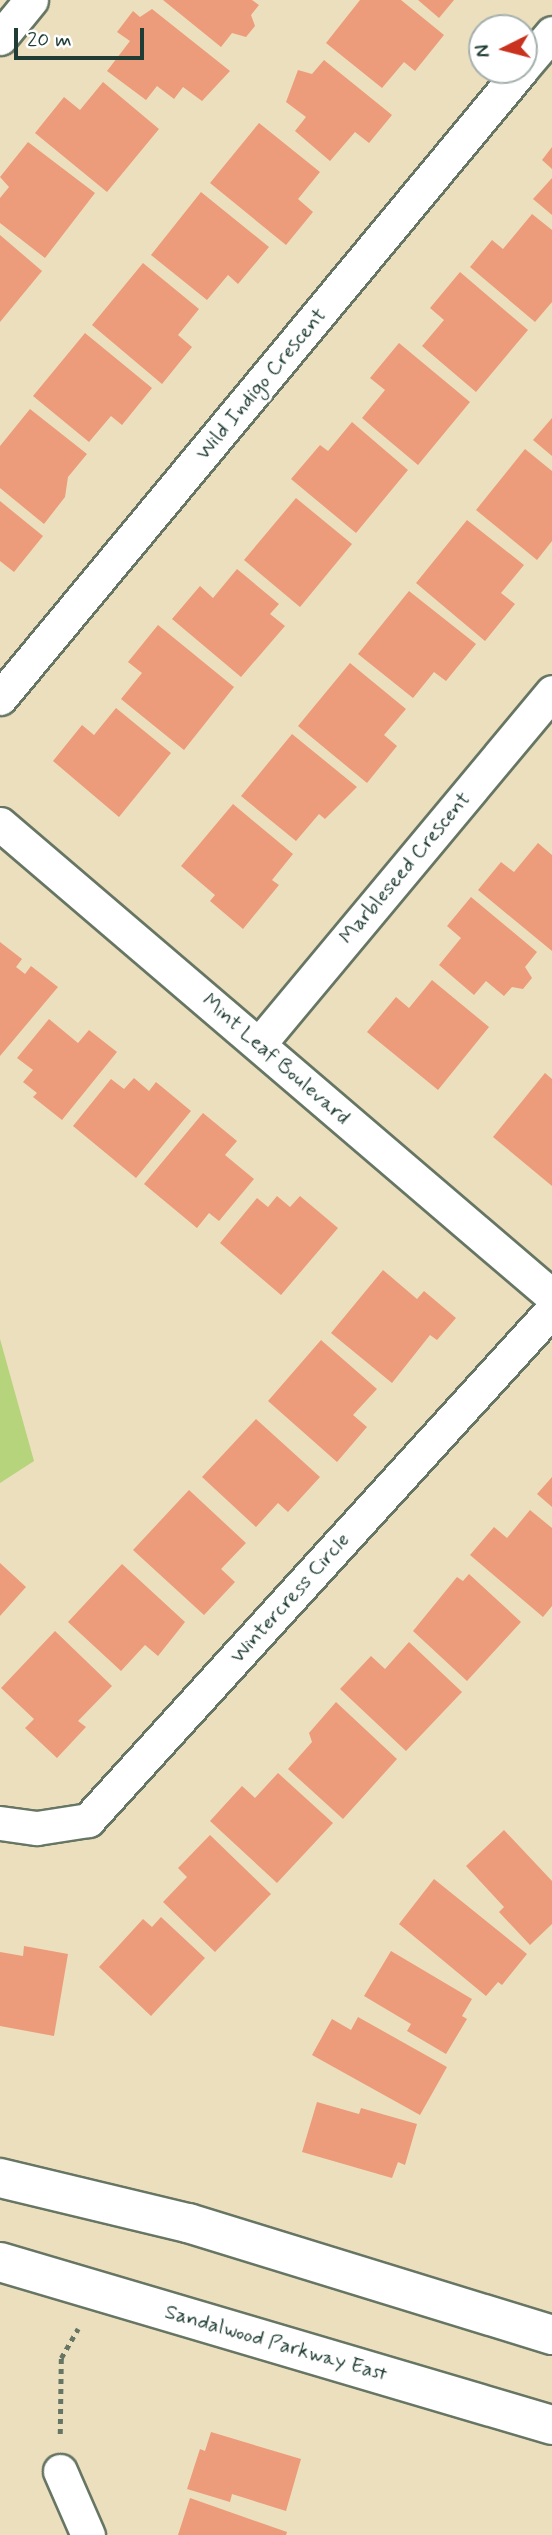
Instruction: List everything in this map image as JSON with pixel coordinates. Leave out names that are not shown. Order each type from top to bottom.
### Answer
[{"type":"main road","points":[[0,2178],[188,2223],[552,2334]]},
{"type":"main road","name":"Sandalwood Parkway East","points":[[0,2262],[552,2425]]},
{"type":"street","points":[[0,38],[32,0]]},
{"type":"street","name":"Wild Indigo Crescent","points":[[538,49],[552,33]]},
{"type":"street","name":"Wild Indigo Crescent","points":[[0,698],[509,84]]},
{"type":"street","name":"Marbleseed Crescent","points":[[258,1044],[552,692]]},
{"type":"street","name":"Mint Leaf Boulevard","points":[[0,824],[552,1296]]},
{"type":"street","name":"Wintercress Circle","points":[[0,1823],[37,1828],[88,1820],[552,1310]]},
{"type":"street","points":[[60,2471],[88,2535]]},
{"type":"path","points":[[60,2471],[61,2358],[82,2321]]},
{"type":"green space","points":[[0,1339],[34,1461],[0,1483]]},
{"type":"building","points":[[163,0],[252,0],[259,5],[251,15],[255,26],[246,37],[232,33],[221,47]]},
{"type":"building","points":[[360,0],[401,0],[444,35],[415,71],[404,62],[382,88],[326,43]]},
{"type":"building","points":[[418,0],[454,0],[439,18]]},
{"type":"building","points":[[152,9],[230,71],[202,101],[183,87],[174,99],[157,86],[146,100],[107,71],[130,41],[117,32],[133,11],[140,17]]},
{"type":"building","points":[[324,60],[392,115],[369,143],[355,132],[330,161],[295,131],[306,117],[286,102],[298,70],[312,74]]},
{"type":"building","points":[[103,82],[159,129],[107,192],[35,133],[64,97],[80,110]]},
{"type":"building","points":[[259,123],[320,172],[298,199],[313,212],[286,245],[210,183]]},
{"type":"building","points":[[28,142],[95,193],[45,258],[0,223],[0,198],[9,187],[0,177]]},
{"type":"building","points":[[552,147],[552,169],[542,160]]},
{"type":"building","points":[[552,178],[552,215],[533,199]]},
{"type":"building","points":[[201,192],[269,247],[238,284],[228,275],[207,300],[151,255]]},
{"type":"building","points":[[532,214],[552,230],[552,302],[535,322],[470,267],[492,240],[503,249]]},
{"type":"building","points":[[0,235],[42,271],[0,322]]},
{"type":"building","points":[[143,263],[199,309],[178,335],[192,347],[162,384],[92,325]]},
{"type":"building","points":[[460,272],[528,330],[476,392],[422,346],[444,320],[430,308]]},
{"type":"building","points":[[85,333],[152,388],[122,425],[111,416],[89,442],[33,396]]},
{"type":"building","points":[[399,343],[470,402],[418,465],[362,418],[385,390],[370,378]]},
{"type":"building","points":[[30,409],[87,454],[68,477],[65,497],[44,524],[0,488],[0,446]]},
{"type":"building","points":[[552,418],[552,456],[533,440]]},
{"type":"building","points":[[352,422],[408,470],[356,533],[291,479],[320,445],[328,451]]},
{"type":"building","points":[[525,449],[552,471],[552,541],[537,560],[476,510]]},
{"type":"building","points":[[296,498],[352,544],[300,607],[244,560]]},
{"type":"building","points":[[0,501],[43,536],[14,572],[0,561]]},
{"type":"building","points":[[467,520],[524,565],[501,593],[515,604],[485,641],[416,583]]},
{"type":"building","points":[[237,569],[279,604],[270,614],[285,626],[241,677],[172,619],[200,586],[213,598]]},
{"type":"building","points":[[409,591],[476,644],[446,681],[434,672],[413,698],[358,654]]},
{"type":"building","points":[[158,625],[234,687],[184,750],[121,699],[142,673],[128,662]]},
{"type":"building","points":[[350,663],[406,709],[384,735],[397,746],[367,783],[298,726]]},
{"type":"building","points":[[116,708],[171,753],[119,817],[53,761],[82,725],[94,735]]},
{"type":"building","points":[[292,734],[357,787],[325,819],[319,814],[296,841],[241,796]]},
{"type":"building","points":[[233,804],[293,854],[272,880],[279,885],[243,929],[210,901],[215,895],[181,866]]},
{"type":"building","points":[[538,843],[552,855],[552,951],[478,890],[501,862],[514,872]]},
{"type":"building","points":[[471,897],[537,952],[525,967],[532,978],[523,989],[512,987],[504,996],[486,981],[474,995],[439,965],[461,938],[447,926]]},
{"type":"building","points":[[0,942],[22,959],[16,967],[25,974],[31,966],[58,987],[0,1056]]},
{"type":"building","points":[[432,980],[489,1027],[438,1090],[367,1032],[396,997],[409,1008]]},
{"type":"building","points":[[49,1019],[78,1043],[89,1030],[117,1052],[62,1120],[33,1097],[37,1093],[23,1082],[33,1070],[17,1058]]},
{"type":"building","points":[[545,1073],[552,1079],[552,1186],[493,1137]]},
{"type":"building","points":[[134,1078],[149,1091],[156,1082],[191,1111],[136,1178],[73,1126],[111,1079],[124,1089]]},
{"type":"building","points":[[203,1113],[237,1141],[225,1155],[254,1179],[219,1221],[209,1213],[197,1228],[144,1184]]},
{"type":"building","points":[[277,1196],[290,1207],[300,1196],[338,1228],[281,1295],[220,1243],[257,1198],[268,1207]]},
{"type":"building","points":[[383,1270],[417,1299],[424,1291],[456,1318],[437,1340],[430,1335],[392,1383],[331,1333]]},
{"type":"building","points":[[321,1340],[377,1389],[353,1415],[367,1427],[337,1462],[268,1401]]},
{"type":"building","points":[[256,1419],[320,1477],[288,1512],[278,1503],[256,1527],[202,1477]]},
{"type":"building","points":[[552,1477],[552,1507],[537,1494]]},
{"type":"building","points":[[189,1490],[246,1543],[221,1569],[235,1582],[204,1615],[133,1550]]},
{"type":"building","points":[[530,1510],[552,1528],[552,1606],[543,1617],[470,1555],[494,1527],[507,1538]]},
{"type":"building","points":[[0,1563],[26,1587],[0,1616]]},
{"type":"building","points":[[122,1564],[185,1622],[158,1656],[145,1645],[121,1671],[68,1622]]},
{"type":"building","points":[[469,1574],[521,1622],[467,1681],[413,1631],[457,1577],[463,1581]]},
{"type":"building","points":[[55,1631],[112,1686],[78,1721],[86,1727],[57,1758],[25,1728],[34,1719],[1,1688]]},
{"type":"building","points":[[409,1642],[462,1692],[406,1751],[340,1689],[371,1656],[385,1669]]},
{"type":"building","points":[[336,1702],[397,1759],[343,1819],[288,1769],[312,1742],[309,1733]]},
{"type":"building","points":[[278,1773],[333,1823],[277,1883],[210,1821],[242,1786],[255,1798]]},
{"type":"building","points":[[504,1830],[552,1881],[552,1924],[530,1945],[499,1912],[504,1907],[466,1866]]},
{"type":"building","points":[[210,1835],[271,1894],[215,1952],[163,1902],[187,1877],[178,1868]]},
{"type":"building","points":[[434,1879],[527,1954],[502,1985],[498,1982],[486,1996],[399,1924]]},
{"type":"building","points":[[161,1917],[205,1958],[151,2016],[99,1967],[143,1919],[152,1927]]},
{"type":"building","points":[[24,1946],[68,1954],[54,2036],[0,2026],[0,1952],[23,1956]]},
{"type":"building","points":[[391,1951],[472,1999],[462,2016],[467,2019],[446,2054],[407,2031],[411,2024],[364,1996]]},
{"type":"building","points":[[358,2017],[447,2067],[420,2115],[312,2055],[332,2019],[351,2030]]},
{"type":"building","points":[[317,2102],[359,2114],[361,2108],[417,2124],[405,2165],[398,2162],[392,2178],[302,2152]]},
{"type":"building","points":[[211,2432],[301,2459],[286,2511],[232,2494],[230,2502],[187,2489],[200,2449],[205,2451]]},
{"type":"building","points":[[190,2498],[287,2532],[286,2535],[178,2535]]}]
